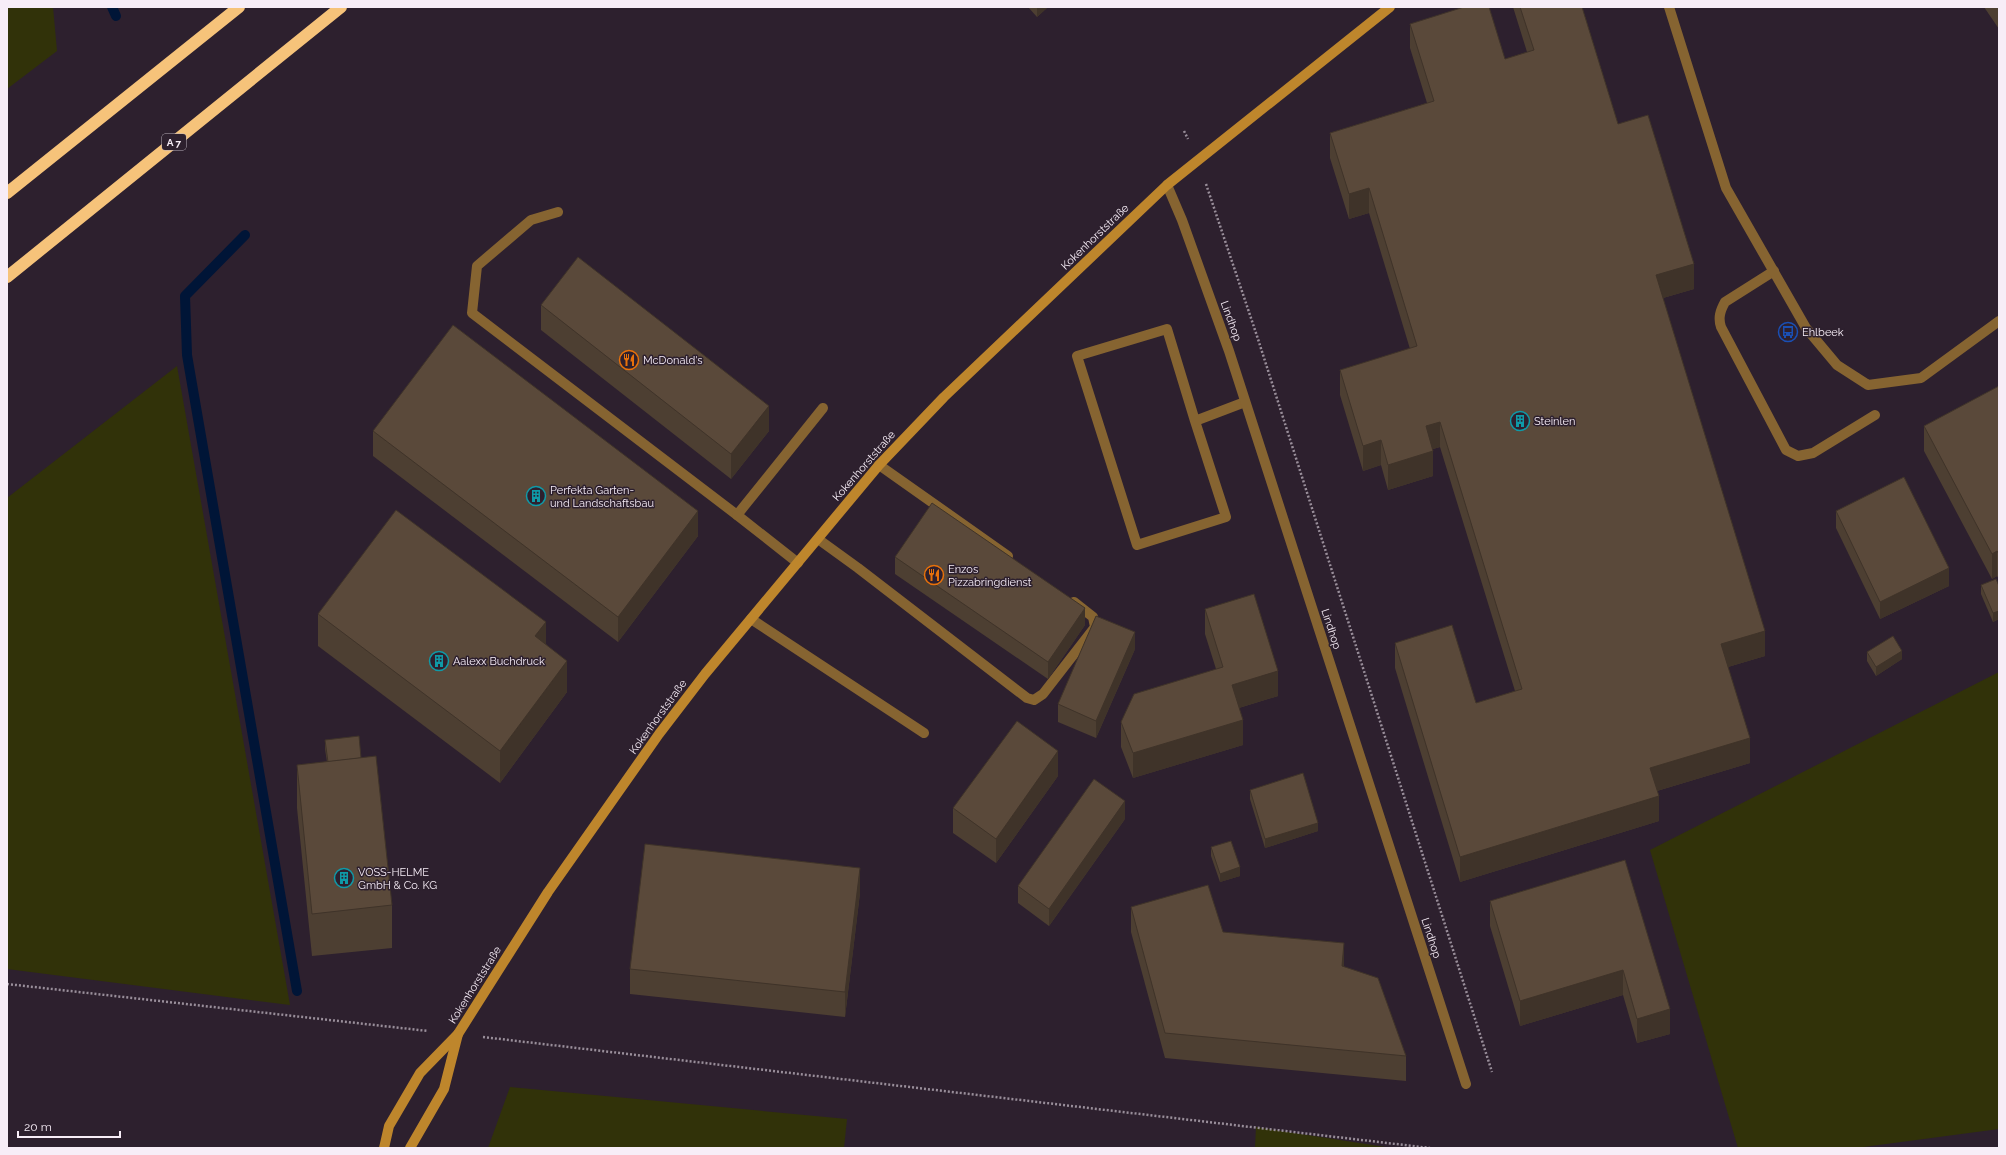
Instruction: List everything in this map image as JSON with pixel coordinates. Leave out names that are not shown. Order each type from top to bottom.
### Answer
[{"type":"highway","points":[[7,193],[239,7]]},
{"type":"highway","name":"A 7","points":[[7,277],[341,7]]},
{"type":"main road","name":"Kokenhorststraße","points":[[384,1148],[389,1126],[420,1073],[458,1034],[548,892],[659,734],[705,674],[879,465],[944,397],[1167,185],[1390,7]]},
{"type":"main road","name":"Kokenhorststraße","points":[[410,1148],[444,1089],[458,1034]]},
{"type":"street","points":[[1669,7],[1726,188],[1811,333],[1838,365],[1868,385],[1921,378],[1999,321]]},
{"type":"street","name":"Lindhop","points":[[1167,185],[1182,220],[1245,402],[1466,1084]]},
{"type":"street","points":[[558,212],[531,220],[477,266],[472,313],[798,563]]},
{"type":"street","points":[[1774,272],[1725,302],[1720,310],[1719,320],[1721,327],[1786,450],[1798,456],[1813,453],[1875,415]]},
{"type":"street","points":[[1167,329],[1195,421],[1226,517],[1137,545],[1077,356],[1167,329]]},
{"type":"street","points":[[1195,421],[1245,402]]},
{"type":"street","points":[[737,515],[823,408]]},
{"type":"street","points":[[879,465],[1014,560]]},
{"type":"street","points":[[818,539],[1027,698],[1034,700],[1043,694],[1095,627],[1093,617],[1066,596]]},
{"type":"street","points":[[751,619],[924,733]]},
{"type":"path","points":[[1184,131],[1198,160],[1257,336],[1492,1072]]},
{"type":"path","points":[[7,984],[458,1034],[1430,1148]]},
{"type":"shaded area","points":[[7,7],[53,7],[57,51],[7,89]]},
{"type":"shaded area","points":[[177,366],[290,1005],[7,969],[7,498]]},
{"type":"shaded area","points":[[1999,672],[1999,1129],[1856,1148],[1738,1148],[1650,850]]},
{"type":"shaded area","points":[[510,1087],[847,1119],[844,1148],[488,1148]]},
{"type":"shaded area","points":[[1256,1127],[1392,1148],[1255,1148]]},
{"type":"building","name":"Steinlen","points":[[1464,7],[1489,7],[1505,59],[1534,50],[1520,7],[1582,7],[1618,124],[1648,115],[1694,264],[1656,275],[1765,631],[1721,644],[1750,738],[1650,768],[1659,796],[1460,857],[1395,643],[1452,625],[1476,703],[1522,689],[1440,422],[1426,426],[1433,451],[1388,465],[1381,440],[1363,446],[1340,370],[1417,346],[1369,188],[1349,194],[1330,133],[1434,101],[1410,24]]},
{"type":"building","name":"McDonald's","points":[[578,257],[769,406],[731,454],[541,305]]},
{"type":"building","name":"Perfekta Garten- und Landschaftsbau","points":[[453,325],[698,511],[618,617],[373,431]]},
{"type":"building","points":[[1999,386],[1999,554],[1997,551],[1992,554],[1924,426]]},
{"type":"building","points":[[1904,477],[1949,568],[1880,602],[1836,511]]},
{"type":"building","points":[[932,503],[1085,608],[1048,662],[895,557]]},
{"type":"building","name":"Aalexx Buchdruck","points":[[396,510],[546,622],[535,636],[567,661],[500,751],[318,614]]},
{"type":"building","points":[[1996,579],[1999,586],[1999,611],[1993,613],[1981,585]]},
{"type":"building","points":[[1254,594],[1278,671],[1232,685],[1243,720],[1133,753],[1121,722],[1134,694],[1223,667],[1205,609]]},
{"type":"building","points":[[1096,616],[1135,632],[1096,721],[1058,704]]},
{"type":"building","points":[[1893,636],[1902,651],[1876,667],[1867,652]]},
{"type":"building","points":[[1017,721],[1058,751],[996,839],[953,808]]},
{"type":"building","points":[[359,736],[361,758],[328,762],[325,740]]},
{"type":"building","name":"VOSS-HELME GmbH & Co. KG","points":[[376,756],[392,905],[312,914],[297,765]]},
{"type":"building","points":[[1303,773],[1318,823],[1265,839],[1250,790]]},
{"type":"building","points":[[1094,779],[1125,801],[1049,909],[1018,886]]},
{"type":"building","points":[[1231,841],[1240,867],[1220,874],[1211,847]]},
{"type":"building","points":[[645,844],[860,868],[845,992],[630,969]]},
{"type":"building","points":[[1625,860],[1670,1009],[1637,1019],[1623,970],[1520,1001],[1490,901]]},
{"type":"building","points":[[1208,885],[1223,932],[1344,943],[1342,966],[1378,978],[1406,1056],[1165,1033],[1131,907]]},
{"type":"waterway","points":[[112,7],[116,16]]},
{"type":"waterway","points":[[245,235],[185,296],[187,355],[297,991]]},
{"type":"place","name":"Ehlbeek","points":[[1788,332]]},
{"type":"place","name":"McDonald's","points":[[629,360]]},
{"type":"place","name":"Steinlen","points":[[1520,421]]},
{"type":"place","name":"Perfekta Garten- und Landschaftsbau","points":[[536,496]]},
{"type":"place","name":"Enzos Pizzabringdienst","points":[[934,575]]},
{"type":"place","name":"Aalexx Buchdruck","points":[[439,661]]},
{"type":"place","name":"VOSS-HELME GmbH & Co. KG","points":[[344,878]]}]
